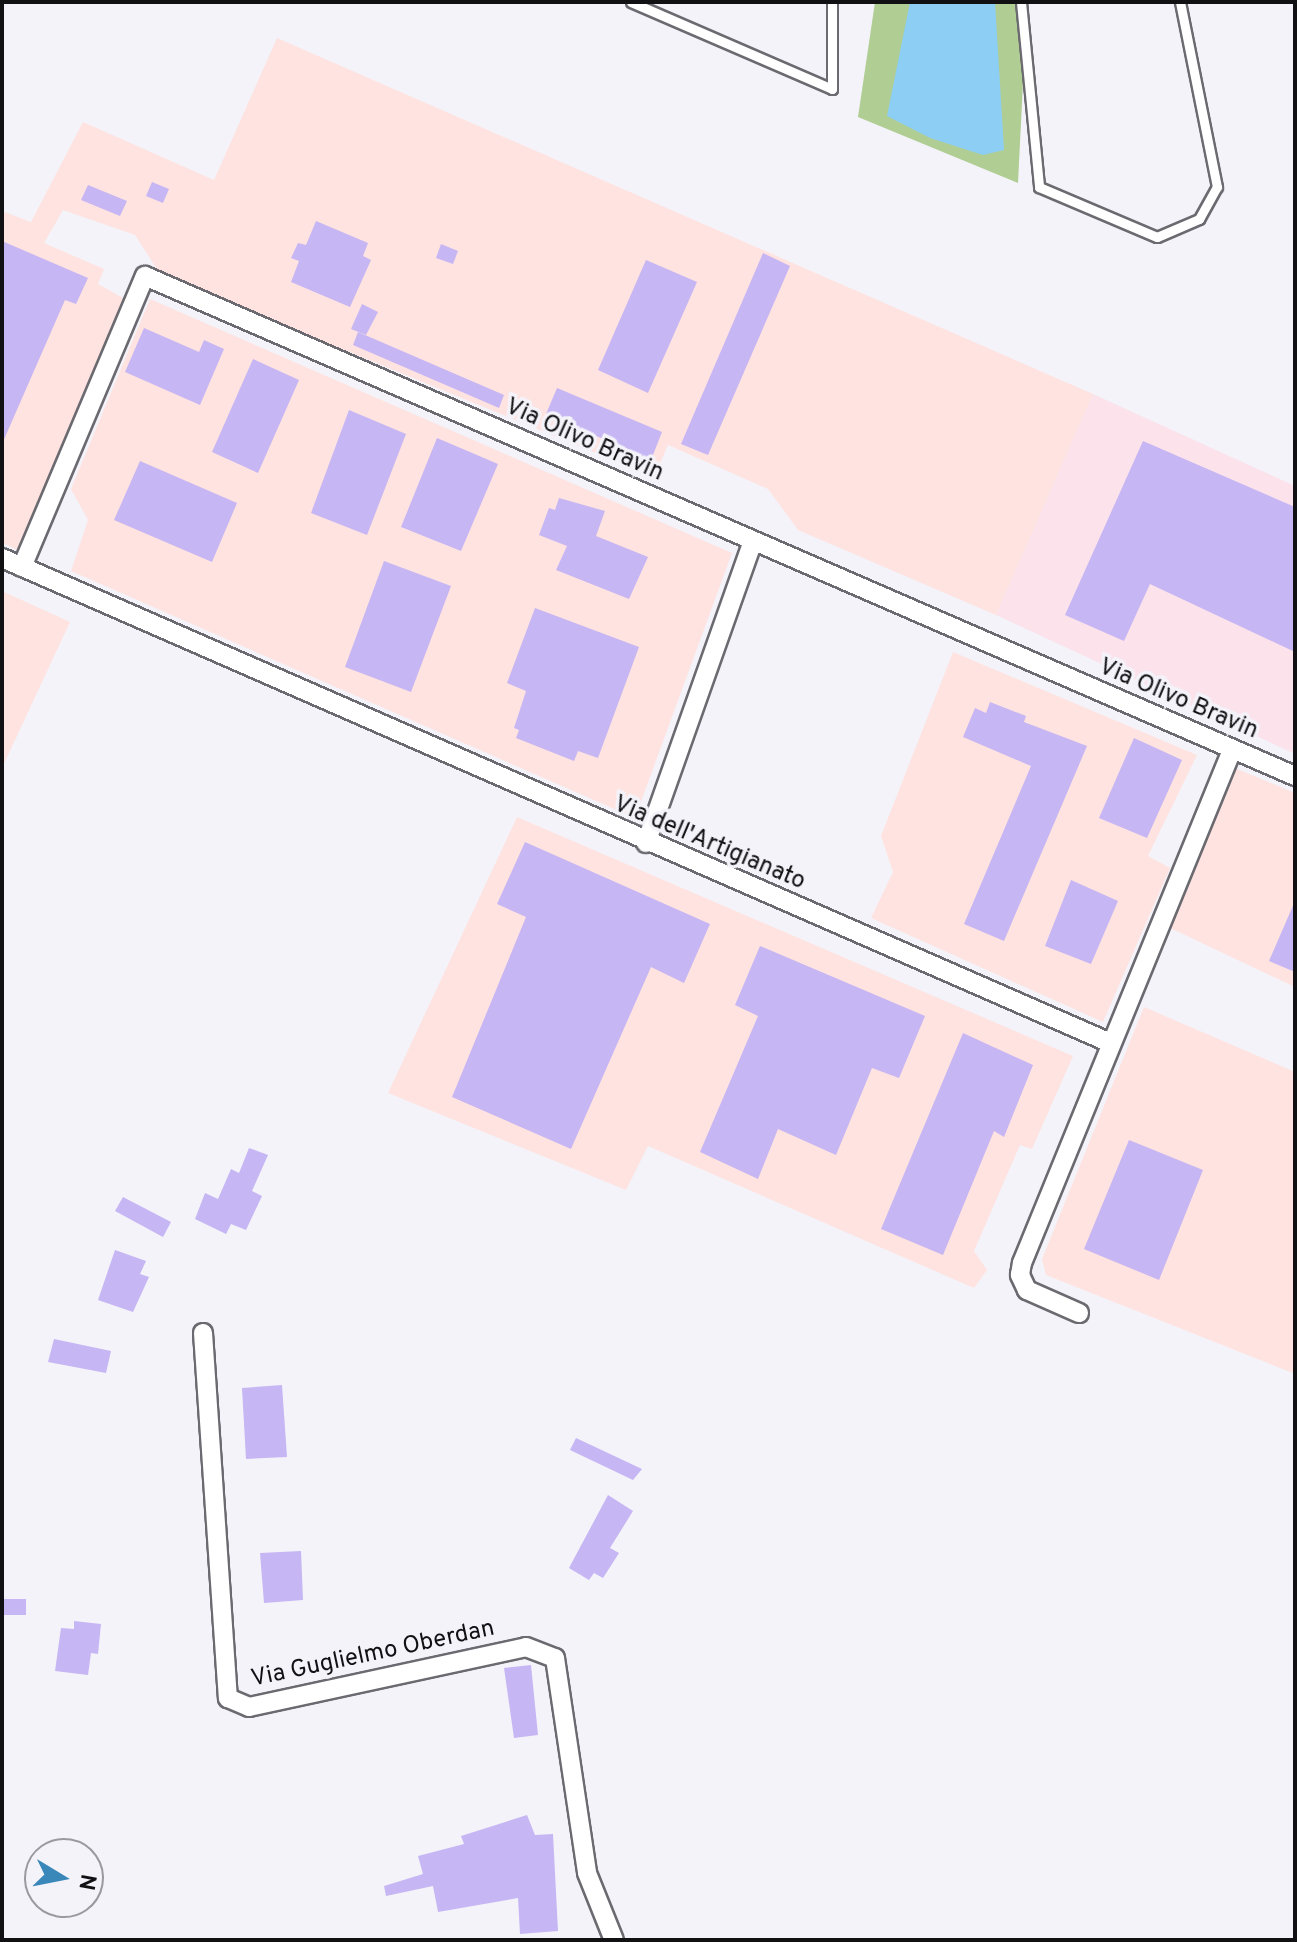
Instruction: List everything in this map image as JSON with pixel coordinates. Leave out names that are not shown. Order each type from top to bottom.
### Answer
[{"type":"street","name":"Via Olivo Bravin","points":[[22,567],[145,276],[1295,776]]},
{"type":"street","points":[[646,843],[753,541]]},
{"type":"street","name":"Via dell'Artigianato","points":[[2,558],[646,843],[1108,1042]]},
{"type":"street","points":[[1079,1313],[1027,1290],[1020,1275],[1108,1042],[1232,750]]},
{"type":"street","name":"Via Guglielmo Oberdan","points":[[203,1333],[228,1698],[249,1707],[526,1647],[555,1658],[587,1873],[614,1940]]},
{"type":"lane","points":[[631,2],[832,89],[832,2]]},
{"type":"lane","points":[[1021,2],[1039,187],[1157,237],[1199,219],[1217,187],[1180,2]]},
{"type":"shaded area","points":[[277,38],[1093,394],[996,615],[798,530],[768,489],[668,445],[654,477],[160,274],[135,235],[63,210],[44,243],[104,269],[98,284],[123,298],[20,551],[2,543],[2,211],[31,222],[83,122],[214,180]]},
{"type":"shaded area","points":[[150,299],[732,553],[635,818],[71,571],[88,520],[71,489]]},
{"type":"shaded area","points":[[1093,394],[1295,486],[1295,754],[996,615]]},
{"type":"shaded area","points":[[2,591],[70,622],[2,768]]},
{"type":"shaded area","points":[[953,652],[1197,755],[1148,856],[1170,868],[1103,1022],[871,918],[893,872],[881,836]]},
{"type":"shaded area","points":[[1235,768],[1295,793],[1295,987],[1168,927]]},
{"type":"shaded area","points":[[517,817],[1073,1056],[1032,1149],[1020,1145],[974,1251],[987,1270],[974,1288],[648,1146],[626,1190],[388,1093]]},
{"type":"shaded area","points":[[1144,1007],[1295,1072],[1295,1374],[1046,1275],[1042,1259]]},
{"type":"green space","points":[[875,2],[1027,2],[1018,183],[858,117]]},
{"type":"water","points":[[910,2],[995,2],[1004,150],[983,155],[930,138],[887,116]]},
{"type":"building","points":[[152,182],[169,189],[163,203],[146,196]]},
{"type":"building","points":[[88,185],[127,201],[120,216],[81,200]]},
{"type":"building","points":[[316,221],[368,243],[363,256],[371,260],[350,307],[291,282],[299,261],[291,258],[298,243],[306,245]]},
{"type":"building","points":[[2,241],[88,278],[76,304],[65,300],[2,444]]},
{"type":"building","points":[[441,244],[458,251],[453,264],[436,258]]},
{"type":"building","points":[[763,253],[790,266],[708,455],[681,444]]},
{"type":"building","points":[[646,260],[697,282],[648,393],[598,370]]},
{"type":"building","points":[[362,304],[378,312],[366,335],[351,329]]},
{"type":"building","points":[[144,328],[199,352],[204,340],[224,349],[200,405],[125,372]]},
{"type":"building","points":[[358,332],[504,395],[499,408],[353,345]]},
{"type":"building","points":[[253,359],[299,380],[258,473],[212,452]]},
{"type":"building","points":[[557,388],[662,432],[651,460],[546,414]]},
{"type":"building","points":[[349,410],[406,434],[367,535],[311,513]]},
{"type":"building","points":[[437,438],[498,464],[461,551],[401,527]]},
{"type":"building","points":[[1143,441],[1295,507],[1295,652],[1150,584],[1124,641],[1065,615]]},
{"type":"building","points":[[140,461],[237,503],[212,562],[114,520]]},
{"type":"building","points":[[559,498],[605,511],[596,536],[648,557],[629,599],[556,570],[567,546],[539,535],[549,508],[555,510]]},
{"type":"building","points":[[384,561],[451,586],[411,692],[345,667]]},
{"type":"building","points":[[535,608],[639,647],[598,758],[578,751],[574,761],[516,738],[519,730],[514,728],[526,691],[507,683]]},
{"type":"building","points":[[990,702],[1026,716],[1024,722],[1087,746],[1004,941],[964,924],[1031,766],[963,737],[975,708],[986,713]]},
{"type":"building","points":[[1134,738],[1182,760],[1147,838],[1099,818]]},
{"type":"building","points":[[525,842],[710,924],[684,983],[651,967],[571,1149],[452,1097],[526,917],[497,904]]},
{"type":"building","points":[[1071,880],[1118,901],[1091,964],[1045,946]]},
{"type":"building","points":[[1295,901],[1295,972],[1269,961]]},
{"type":"building","points":[[760,946],[925,1016],[899,1078],[872,1068],[836,1155],[778,1129],[758,1179],[700,1152],[758,1016],[735,1005]]},
{"type":"building","points":[[963,1033],[1033,1065],[1004,1137],[994,1131],[943,1255],[881,1229]]},
{"type":"building","points":[[1129,1140],[1203,1170],[1159,1280],[1084,1249]]},
{"type":"building","points":[[249,1148],[268,1155],[252,1191],[262,1196],[246,1230],[231,1224],[226,1234],[195,1219],[205,1193],[218,1199],[231,1169],[239,1173]]},
{"type":"building","points":[[123,1197],[171,1222],[163,1237],[115,1211]]},
{"type":"building","points":[[115,1250],[146,1261],[140,1274],[149,1277],[133,1312],[98,1300]]},
{"type":"building","points":[[54,1339],[111,1351],[106,1373],[48,1362]]},
{"type":"building","points":[[282,1385],[287,1457],[246,1459],[242,1388]]},
{"type":"building","points":[[576,1438],[642,1469],[633,1480],[570,1450]]},
{"type":"building","points":[[608,1495],[633,1511],[610,1548],[619,1553],[603,1578],[594,1573],[589,1580],[569,1568]]},
{"type":"building","points":[[301,1551],[303,1600],[264,1603],[260,1553]]},
{"type":"building","points":[[2,1599],[26,1599],[26,1615],[2,1615]]},
{"type":"building","points":[[74,1621],[101,1624],[98,1654],[91,1653],[88,1675],[55,1671],[61,1628],[74,1629]]},
{"type":"building","points":[[531,1665],[538,1735],[514,1738],[504,1668]]},
{"type":"building","points":[[527,1815],[535,1835],[553,1834],[558,1931],[520,1934],[518,1898],[438,1912],[433,1886],[386,1896],[384,1886],[423,1874],[418,1856],[464,1844],[461,1836]]}]
